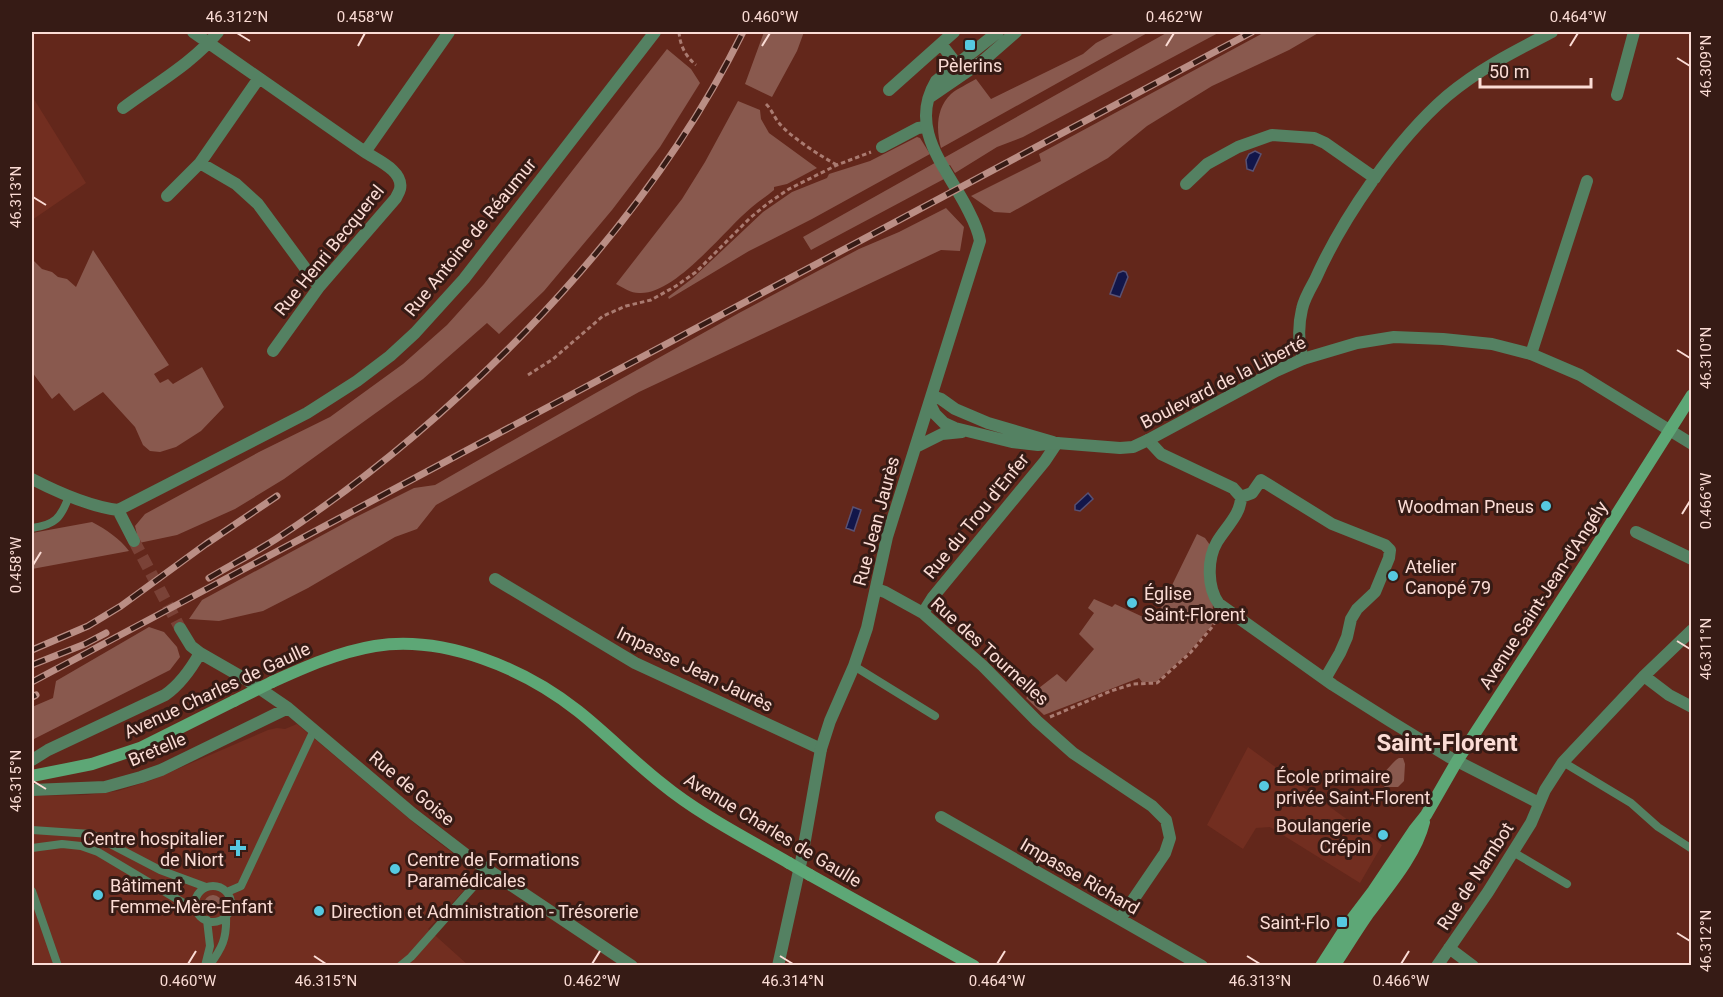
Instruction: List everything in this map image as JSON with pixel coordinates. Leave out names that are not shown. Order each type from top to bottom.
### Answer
[{"type":"main road","name":"Avenue Saint-Jean-d'Angély","points":[[1321,966],[1348,924],[1426,815],[1457,761],[1692,396]]},
{"type":"main road","name":"Avenue Charles de Gaulle","points":[[32,776],[92,764],[140,748],[306,666],[354,650],[391,644],[449,649],[521,674],[550,691],[578,711],[655,779],[694,808],[974,966]]},
{"type":"main road","name":"Avenue Saint-Jean-d'Angély","points":[[1335,966],[1417,842],[1426,815]]},
{"type":"street","points":[[193,32],[365,152],[449,32]]},
{"type":"street","points":[[123,108],[186,62],[210,42],[218,32]]},
{"type":"street","name":"Rue Antoine de Réaumur","points":[[118,510],[307,414],[390,356],[415,333],[464,279],[655,32]]},
{"type":"street","points":[[889,90],[954,32]]},
{"type":"street","name":"Rue Jean Jaurès","points":[[778,966],[798,876],[821,749],[867,628],[887,537],[980,241],[974,221],[930,141],[925,112],[930,97],[998,32]]},
{"type":"street","name":"Rue Jean Jaurès","points":[[961,69],[984,60],[1016,32]]},
{"type":"street","points":[[1304,359],[1299,340],[1302,307],[1324,259],[1376,178],[1420,123],[1446,97],[1480,70],[1552,32]]},
{"type":"street","points":[[1617,95],[1634,32]]},
{"type":"street","points":[[941,44],[961,69]]},
{"type":"street","points":[[167,196],[200,163],[260,78]]},
{"type":"street","points":[[882,147],[918,128],[926,127]]},
{"type":"street","points":[[1186,184],[1208,164],[1238,147],[1272,135],[1314,138],[1376,178]]},
{"type":"street","name":"Rue Henri Becquerel","points":[[273,351],[319,287],[396,198],[400,189],[399,179],[395,172],[365,152]]},
{"type":"street","points":[[200,163],[236,184],[258,204],[319,287]]},
{"type":"street","points":[[1531,354],[1587,181]]},
{"type":"street","name":"Boulevard de la Liberté","points":[[931,400],[935,414],[944,423],[967,432],[1038,445],[1057,443],[1133,447],[1276,371],[1304,359],[1357,344],[1394,337],[1443,339],[1492,344],[1531,354],[1580,375],[1692,444]]},
{"type":"street","name":"Boulevard de la Liberté","points":[[931,400],[988,423],[1057,443]]},
{"type":"street","name":"Boulevard de la Liberté","points":[[916,447],[942,434],[967,432]]},
{"type":"street","points":[[1149,440],[1161,454],[1233,488],[1241,497],[1241,504],[1237,512],[1215,544],[1209,576],[1214,597],[1223,608],[1389,722],[1457,761],[1539,803]]},
{"type":"street","name":"Rue du Trou d'Enfer","points":[[923,613],[933,597],[1045,461],[1057,443]]},
{"type":"street","points":[[32,479],[69,496],[104,508],[118,510],[134,541]]},
{"type":"street","points":[[1241,497],[1252,493],[1261,480],[1332,524],[1385,545],[1390,550],[1375,592],[1357,609],[1351,619],[1347,637],[1325,679]]},
{"type":"street","points":[[1636,532],[1692,559]]},
{"type":"street","name":"Impasse Jean Jaurès","points":[[495,579],[635,663],[821,749]]},
{"type":"street","name":"Rue des Tournelles","points":[[876,589],[923,613],[983,666],[1037,721]]},
{"type":"street","name":"Rue de Goise","points":[[180,628],[191,646],[288,708],[413,814],[470,857],[633,966]]},
{"type":"street","name":"Rue de Nambot","points":[[1437,966],[1532,823],[1550,781],[1563,762],[1644,676],[1692,630]]},
{"type":"street","points":[[32,760],[174,689],[200,653]]},
{"type":"street","points":[[1644,676],[1669,695],[1692,707]]},
{"type":"street","name":"Bretelle","points":[[32,790],[105,787],[141,777],[161,770],[288,708]]},
{"type":"street","points":[[1037,721],[1073,753],[1152,806],[1166,820],[1170,838],[1165,853],[1120,919]]},
{"type":"street","name":"Impasse Richard","points":[[941,817],[1202,966]]},
{"type":"street","points":[[1449,948],[1473,966]]},
{"type":"lane","points":[[32,528],[52,524],[69,496]]},
{"type":"lane","points":[[854,666],[935,716]]},
{"type":"lane","points":[[227,892],[241,886],[314,730]]},
{"type":"lane","points":[[1563,762],[1631,803],[1658,827],[1692,849]]},
{"type":"lane","points":[[32,830],[91,834],[160,870],[206,888]]},
{"type":"lane","points":[[32,848],[62,844],[81,846],[98,852],[197,911],[207,920],[217,921],[226,916]]},
{"type":"lane","points":[[1513,852],[1567,884]]},
{"type":"lane","points":[[400,966],[411,957],[489,869]]},
{"type":"lane","points":[[197,911],[196,900],[201,891],[217,886],[227,892],[231,907],[226,916],[225,939],[220,950],[207,966]]},
{"type":"lane","points":[[32,891],[58,966]]},
{"type":"lane","points":[[207,920],[210,946],[207,966]]},
{"type":"path","points":[[679,32],[688,58],[696,65]]},
{"type":"path","points":[[766,104],[780,125],[812,150],[837,165]]},
{"type":"path","points":[[528,375],[553,359],[603,316],[626,306],[651,300],[696,272],[767,204],[789,189],[837,165],[882,147]]},
{"type":"path","name":"Rue des Tournelles","points":[[1037,721],[1133,684],[1157,683],[1191,652],[1213,626],[1218,615],[1160,610]]},
{"type":"shaded area","points":[[764,32],[804,32],[797,51],[772,97],[745,84]]},
{"type":"shaded area","points":[[1117,32],[1149,32],[941,148],[938,134],[940,112],[946,100],[957,90],[976,79],[991,99],[1083,54],[1096,43]]},
{"type":"shaded area","points":[[1168,32],[1220,32],[1023,137],[997,147],[955,173],[950,165],[939,171],[944,179],[811,250],[803,237]]},
{"type":"shaded area","points":[[1265,32],[1320,32],[1289,50],[1212,86],[1147,126],[1108,158],[1010,213],[994,212],[971,196],[1041,161],[1039,154]]},
{"type":"shaded area","points":[[667,49],[691,69],[700,83],[660,147],[612,210],[544,291],[499,334],[487,323],[423,379],[284,479],[235,509],[177,535],[139,543],[135,526],[145,514],[259,452],[330,417],[403,364],[447,325],[484,284]]},
{"type":"shaded area","points":[[32,96],[86,183],[32,220]]},
{"type":"shaded area","points":[[738,101],[760,110],[761,119],[769,133],[817,168],[787,184],[774,187],[774,190],[741,217],[685,272],[670,283],[641,293],[631,292],[616,284],[682,199]]},
{"type":"shaded area","points":[[917,137],[930,154],[749,251],[669,299],[668,297],[693,278],[763,212],[792,192],[827,178],[829,174],[870,161]]},
{"type":"shaded area","points":[[1255,151],[1261,154],[1253,171],[1247,169],[1246,160],[1249,154]]},
{"type":"shaded area","points":[[946,208],[964,227],[960,251],[941,250],[639,392],[436,505],[417,529],[395,537],[308,588],[263,611],[219,621],[189,619],[202,600],[414,488],[435,485],[739,313],[859,249]]},
{"type":"shaded area","points":[[93,250],[169,365],[154,374],[160,383],[168,379],[173,384],[202,367],[224,407],[201,431],[176,447],[160,452],[150,451],[143,445],[135,427],[103,392],[74,411],[59,393],[52,399],[32,372],[32,259],[42,269],[67,279],[76,287]]},
{"type":"shaded area","points":[[1123,271],[1128,277],[1120,297],[1110,294],[1118,273]]},
{"type":"shaded area","points":[[1088,493],[1093,499],[1080,511],[1075,510],[1075,505]]},
{"type":"shaded area","points":[[853,507],[861,510],[854,531],[846,528]]},
{"type":"shaded area","points":[[92,522],[121,542],[129,551],[32,569],[32,533]]},
{"type":"shaded area","points":[[1197,534],[1205,538],[1210,545],[1212,625],[1190,651],[1156,682],[1142,682],[1139,678],[1044,715],[1026,698],[1057,674],[1066,682],[1094,649],[1079,634],[1094,613],[1088,608],[1094,599],[1112,607],[1115,604],[1154,622]]},
{"type":"shaded area","points":[[149,627],[164,632],[177,647],[180,657],[170,670],[32,740],[32,707],[53,698],[56,681]]},
{"type":"shaded area","name":"Centre hospitalier de Niort","points":[[297,724],[426,833],[465,862],[468,886],[428,929],[468,965],[32,966],[32,796],[86,795],[118,791],[152,780],[268,730],[285,729]]},
{"type":"shaded area","name":"École primaire privée Saint-Florent","points":[[1248,747],[1382,845],[1360,883],[1270,827],[1256,828],[1243,849],[1207,825]]},
{"type":"shaded area","points":[[1399,758],[1403,758],[1405,764],[1404,781],[1398,787],[1385,787],[1380,783],[1381,775]]},
{"type":"shaded area","points":[[213,895],[219,898],[222,904],[219,910],[213,913],[207,910],[204,904],[207,898]]},
{"type":"tunnel","points":[[134,541],[180,628]]},
{"type":"railway","points":[[209,578],[276,539],[343,493],[437,416],[526,331],[618,227],[646,190],[698,113],[743,32]]},
{"type":"railway","points":[[32,682],[1252,32]]},
{"type":"railway","points":[[32,650],[88,626],[121,606],[277,496]]},
{"type":"railway","points":[[32,665],[106,633]]},
{"type":"railway","points":[[32,697],[36,695]]},
{"type":"place","name":"Pèlerins","points":[[970,45]]},
{"type":"place","name":"Woodman Pneus","points":[[1546,506]]},
{"type":"place","name":"Atelier Canopé 79","points":[[1393,576]]},
{"type":"place","name":"Église Saint-Florent","points":[[1132,603]]},
{"type":"place","name":"École primaire privée Saint-Florent","points":[[1264,786]]},
{"type":"place","name":"Boulangerie Crépin","points":[[1383,835]]},
{"type":"place","name":"Centre hospitalier de Niort","points":[[238,848]]},
{"type":"place","name":"Centre de Formations Paramédicales","points":[[395,869]]},
{"type":"place","name":"Bâtiment Femme-Mère-Enfant","points":[[98,895]]},
{"type":"place","name":"Direction et Administration - Trésorerie","points":[[319,911]]},
{"type":"place","name":"Saint-Flo","points":[[1342,922]]},
{"type":"district","name":"Saint-Florent","points":[[1447,743]]}]
